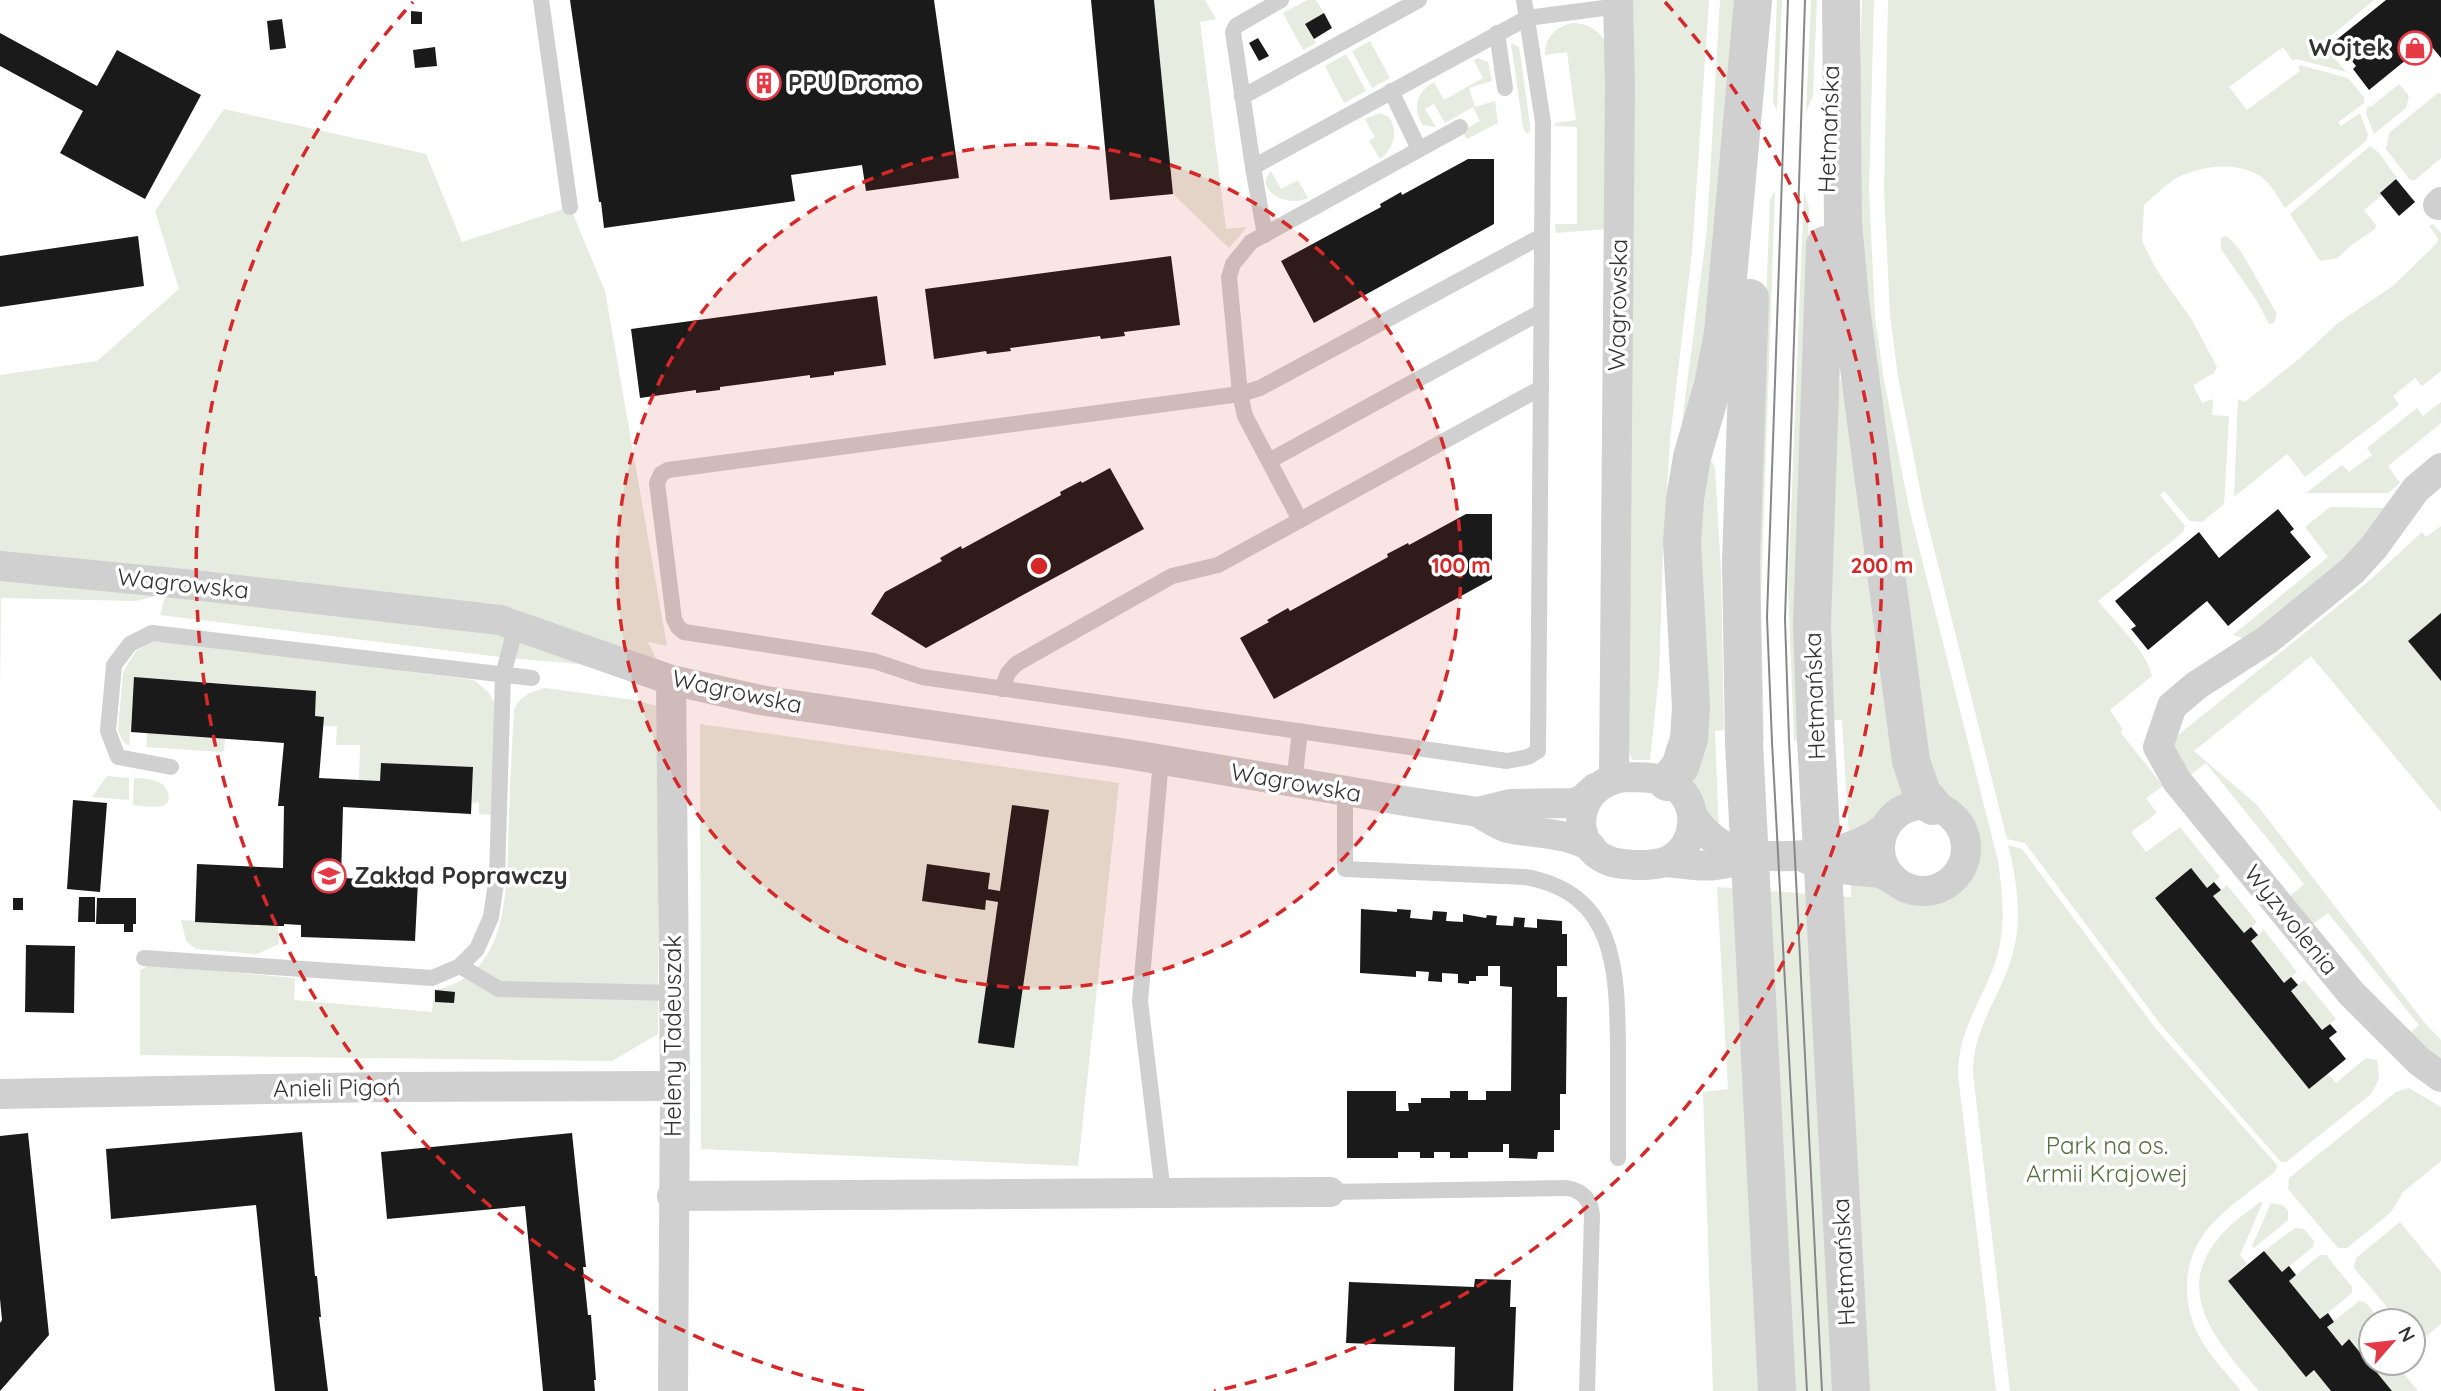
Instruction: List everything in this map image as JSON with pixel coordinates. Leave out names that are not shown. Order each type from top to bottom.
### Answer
[{"type":"street","points":[[1667,782],[1680,767],[1689,739],[1690,707],[1682,542],[1685,499],[1692,457],[1713,385],[1723,333],[1752,0]]},
{"type":"street","points":[[1761,0],[1742,474],[1741,590],[1744,743],[1777,1391]]},
{"type":"street","name":"Hetmańska","points":[[1833,0],[1812,625],[1851,1391]]},
{"type":"street","points":[[1841,0],[1843,223],[1850,300],[1911,761],[1922,793],[1933,806]]},
{"type":"street","name":"Wagrowska","points":[[0,566],[500,620],[671,680],[760,700],[1161,760],[1478,812],[1510,804],[1572,803],[1582,800],[1605,783],[1620,99],[1618,3]]},
{"type":"street","name":"Wyzwolenia","points":[[2441,468],[2416,489],[2374,547],[2352,570],[2267,640],[2197,685],[2172,706],[2158,747],[2177,781],[2351,993],[2419,1061],[2441,1077]]},
{"type":"street","name":"Heleny Tadeuszak","points":[[671,680],[674,993],[673,1391]]},
{"type":"street","points":[[1745,855],[1732,863],[1707,866],[1666,862],[1614,862],[1591,848],[1583,832],[1581,818],[1584,806],[1605,783],[1655,779],[1667,782],[1685,796],[1698,825],[1711,837],[1745,855],[1803,857],[1862,844],[1885,828],[1900,811],[1911,807],[1933,806],[1944,810],[1960,825],[1967,847],[1962,869],[1947,885],[1925,892],[1903,887],[1876,871],[1830,868],[1803,857]]},
{"type":"street","name":"Wagrowska","points":[[1478,812],[1496,824],[1508,828],[1570,838],[1591,848]]},
{"type":"street","points":[[1666,862],[1688,842],[1693,816]]},
{"type":"street","points":[[1885,828],[1881,838],[1882,861],[1894,880]]},
{"type":"street","name":"Anieli Pigoń","points":[[0,1094],[370,1087],[674,1086]]},
{"type":"street","points":[[672,1196],[1330,1192]]},
{"type":"lane","points":[[541,0],[570,207]]},
{"type":"lane","points":[[1265,235],[1233,32],[1236,26],[1281,0]]},
{"type":"lane","points":[[1242,97],[1419,0]]},
{"type":"lane","points":[[1524,0],[1542,122],[1542,236],[1538,751],[1528,757],[1507,761],[922,677],[874,661],[684,632],[674,620],[657,483],[661,474],[668,470],[1240,394],[1260,388],[1542,236]]},
{"type":"lane","points":[[1253,167],[1527,18],[1618,3]]},
{"type":"lane","points":[[1497,33],[1505,88]]},
{"type":"lane","points":[[1391,91],[1419,149]]},
{"type":"lane","points":[[1300,520],[1245,416],[1240,394],[1229,277],[1233,264],[1251,242],[1460,127]]},
{"type":"lane","points":[[1269,461],[1541,312]]},
{"type":"lane","points":[[1002,689],[1008,673],[1016,664],[1172,576],[1218,565],[1541,388]]},
{"type":"lane","points":[[144,958],[432,978],[460,966],[478,949],[493,907],[497,876],[503,675],[516,626]]},
{"type":"lane","points":[[171,767],[118,757],[108,731],[114,665],[130,644],[152,633],[532,678]]},
{"type":"lane","points":[[1294,783],[1300,732]]},
{"type":"lane","points":[[1161,760],[1140,1001],[1163,1193]]},
{"type":"lane","points":[[1345,791],[1345,869],[1545,880],[1564,887],[1591,913],[1609,948],[1616,982],[1618,1158]]},
{"type":"lane","points":[[460,966],[499,989],[674,993]]},
{"type":"lane","points":[[1330,1192],[1567,1188],[1583,1194],[1588,1200],[1592,1216],[1587,1391]]},
{"type":"green space","points":[[1154,0],[1205,0],[1216,19],[1200,22],[1226,229],[1247,227],[1229,248],[1173,194]]},
{"type":"green space","points":[[1307,0],[1316,0],[1324,13],[1305,24],[1316,43],[1303,50],[1283,13]]},
{"type":"green space","points":[[1630,0],[1709,0],[1692,252],[1670,439],[1659,675],[1650,760],[1632,760],[1627,748]]},
{"type":"green space","points":[[1720,0],[1734,0],[1712,317],[1678,454],[1707,229]]},
{"type":"green space","points":[[1777,0],[1782,0],[1777,111],[1773,102]]},
{"type":"green space","points":[[1811,0],[1817,0],[1813,96],[1806,112]]},
{"type":"green space","points":[[1862,0],[1874,0],[1869,191],[1875,317],[1884,380],[1909,508],[1998,861],[2001,884],[2003,918],[1998,953],[1967,1026],[1959,1057],[1958,1075],[1996,1391],[1713,1391],[1703,1092],[1728,1089],[1717,887],[1851,897],[1851,877],[1911,899],[1934,900],[1965,874],[1972,841],[1960,816],[1928,789],[1864,319],[1858,132]]},
{"type":"green space","points":[[1888,0],[2374,0],[2319,46],[2325,54],[2329,51],[2346,72],[2296,59],[2293,61],[2283,47],[2229,87],[2247,110],[2300,71],[2300,65],[2348,78],[2364,97],[2364,103],[2338,122],[2341,126],[2360,113],[2368,135],[2366,141],[2285,208],[2266,181],[2245,169],[2233,167],[2208,168],[2183,175],[2173,180],[2144,205],[2142,241],[2156,269],[2192,320],[2217,367],[2214,373],[2194,387],[2202,403],[2213,399],[2212,415],[2229,416],[2224,504],[2202,522],[2190,521],[2164,491],[2160,495],[2185,526],[2183,532],[2098,601],[2137,647],[2152,676],[2110,710],[2122,728],[2121,733],[2163,786],[2146,798],[2157,813],[2131,832],[2146,852],[2180,827],[2220,877],[2207,888],[2191,869],[2155,898],[2309,1089],[2328,1074],[2336,1083],[2366,1058],[2377,1060],[2379,1079],[2371,1094],[2286,1162],[2281,1162],[2161,1025],[2025,843],[2007,839],[1924,509],[1898,377],[1890,315],[1884,190]]},
{"type":"green space","points":[[1571,23],[1591,28],[1606,42],[1607,229],[1556,233],[1555,224],[1577,224],[1577,127],[1555,126],[1555,123],[1576,120],[1567,52],[1545,55],[1552,34]]},
{"type":"green space","points":[[1370,41],[1390,78],[1372,88],[1352,51]]},
{"type":"green space","points":[[1511,43],[1519,47],[1520,52],[1530,125],[1527,134],[1523,128]]},
{"type":"green space","points":[[1346,54],[1366,91],[1344,103],[1325,66]]},
{"type":"green space","points":[[1478,58],[1488,62],[1492,81],[1469,88],[1475,107],[1495,101],[1498,123],[1467,139],[1462,131],[1480,121],[1473,107],[1445,123],[1434,104],[1425,109],[1436,127],[1423,125],[1417,107],[1424,90],[1434,82],[1444,100],[1483,78],[1474,60]]},
{"type":"green space","points":[[2399,84],[2409,96],[2406,108],[2374,134],[2366,113],[2367,107],[2372,106]]},
{"type":"green space","points":[[2438,93],[2441,94],[2441,158],[2415,180],[2410,180],[2386,149],[2389,133]]},
{"type":"green space","points":[[224,109],[426,154],[462,242],[570,207],[605,291],[667,646],[648,642],[662,671],[508,658],[160,615],[166,593],[136,601],[1,598],[0,699],[0,375],[97,361],[179,289],[155,211]]},
{"type":"green space","points":[[1380,113],[1389,117],[1394,128],[1394,140],[1380,159],[1369,141],[1375,137],[1365,119]]},
{"type":"green space","points":[[2370,146],[2379,153],[2397,178],[2364,210],[2376,225],[2375,229],[2338,258],[2320,261],[2290,214]]},
{"type":"green space","points":[[1271,171],[1281,189],[1298,180],[1308,198],[1291,201],[1269,191],[1266,185]]},
{"type":"green space","points":[[1775,190],[1761,598],[1764,742],[1759,742],[1757,533],[1770,200]]},
{"type":"green space","points":[[1804,191],[1809,208],[1804,354],[1799,740],[1794,741],[1788,587]]},
{"type":"green space","points":[[2433,224],[2441,233],[2441,371],[2422,386],[2415,378],[2393,396],[2399,405],[2305,477],[2287,454],[2234,497],[2238,399],[2245,402],[2299,359],[2338,323],[2393,286],[2437,243],[2438,238],[2429,226]]},
{"type":"green space","points":[[2227,236],[2240,250],[2277,314],[2274,323],[2269,324],[2257,301],[2221,249],[2221,237]]},
{"type":"green space","points":[[1843,379],[1905,798],[1883,817],[1849,837],[1842,720],[1833,720],[1830,660],[1837,382]]},
{"type":"green space","points":[[2441,402],[2441,423],[2388,466],[2400,483],[2388,493],[2306,493],[2342,465],[2349,472],[2372,455],[2367,448],[2417,408],[2423,416]]},
{"type":"green space","points":[[1709,457],[1715,467],[1721,572],[1724,730],[1715,731],[1719,834],[1692,791],[1696,763],[1694,565]]},
{"type":"green space","points":[[2330,507],[2390,508],[2352,559],[2251,638],[2233,635],[2328,557],[2305,527]]},
{"type":"green space","points":[[2441,526],[2441,613],[2408,641],[2441,681],[2441,812],[2311,656],[2194,751],[2257,805],[2424,1022],[2441,1040],[2441,1060],[2407,1036],[2419,1025],[2328,913],[2311,925],[2288,898],[2304,884],[2206,763],[2189,776],[2172,740],[2369,581],[2422,532],[2426,537]]},
{"type":"green space","points":[[154,641],[252,650],[258,654],[474,680],[489,693],[497,708],[494,815],[479,814],[479,802],[472,803],[473,767],[382,763],[380,781],[359,780],[360,745],[336,745],[337,726],[323,726],[324,717],[315,716],[316,691],[135,677],[129,746],[122,740],[118,730],[123,672],[136,651]]},
{"type":"green space","points":[[546,688],[658,706],[658,1034],[612,1061],[140,1055],[140,970],[149,965],[295,978],[294,1000],[432,1012],[434,990],[460,981],[479,966],[492,946],[505,896],[514,711],[527,695]]},
{"type":"green space","points":[[700,724],[1119,783],[1078,1166],[701,1149]]},
{"type":"green space","points":[[147,733],[225,739],[224,751],[146,747]]},
{"type":"green space","points":[[107,776],[129,778],[129,800],[92,797]]},
{"type":"green space","points":[[134,778],[149,779],[162,784],[168,793],[168,802],[159,807],[133,805]]},
{"type":"green space","name":"Park na os. Armii Krajowej","points":[[2008,845],[2022,849],[2156,1029],[2277,1165],[2276,1171],[2214,1222],[2194,1251],[2189,1267],[2187,1284],[2191,1318],[2211,1355],[2241,1391],[2010,1391],[1973,1073],[1977,1041],[2007,971],[2015,943],[2018,900]]},
{"type":"green space","points":[[2227,885],[2257,922],[2244,933],[2213,896]]},
{"type":"green space","points":[[181,920],[278,926],[279,944],[257,954],[196,949],[186,941]]},
{"type":"green space","points":[[2264,930],[2297,972],[2284,983],[2251,941]]},
{"type":"green space","points":[[2304,980],[2336,1019],[2322,1030],[2291,991]]},
{"type":"green space","points":[[2409,1088],[2441,1107],[2441,1161],[2403,1192],[2391,1212],[2347,1248],[2338,1248],[2288,1189],[2289,1178],[2396,1092]]},
{"type":"green space","points":[[2263,1202],[2240,1255],[2247,1264],[2228,1281],[2307,1376],[2314,1370],[2331,1391],[2259,1391],[2229,1355],[2206,1316],[2200,1297],[2200,1276],[2207,1255],[2227,1229]]},
{"type":"green space","points":[[2271,1203],[2283,1205],[2288,1211],[2288,1220],[2254,1248],[2252,1246]]},
{"type":"green space","points":[[2400,1222],[2441,1272],[2441,1324],[2427,1336],[2427,1307],[2387,1307],[2354,1268],[2356,1258]]},
{"type":"green space","points":[[2295,1228],[2304,1229],[2314,1241],[2313,1247],[2282,1272],[2264,1251]]},
{"type":"green space","points":[[2320,1255],[2326,1255],[2352,1287],[2352,1293],[2320,1319],[2289,1281]]},
{"type":"green space","points":[[2359,1301],[2365,1302],[2369,1307],[2357,1307],[2357,1349],[2350,1340],[2342,1346],[2327,1327]]},
{"type":"green space","points":[[2381,1377],[2406,1377],[2418,1391],[2392,1391]]},
{"type":"building","name":"PPU Dromo","points":[[570,0],[934,0],[959,178],[866,191],[862,165],[791,175],[795,201],[604,228]]},
{"type":"building","points":[[1091,0],[1154,0],[1173,194],[1110,200]]},
{"type":"building","points":[[2386,0],[2441,0],[2441,58],[2428,42],[2369,90],[2353,69],[2356,66],[2335,41]]},
{"type":"building","points":[[411,11],[422,12],[422,24],[411,24]]},
{"type":"building","points":[[1324,13],[1332,28],[1314,39],[1305,24]]},
{"type":"building","points":[[282,19],[286,48],[270,50],[267,21]]},
{"type":"building","points":[[0,33],[97,86],[117,50],[201,95],[145,199],[60,153],[83,111],[0,66]]},
{"type":"building","points":[[1258,38],[1269,56],[1259,61],[1249,43]]},
{"type":"building","points":[[435,47],[437,66],[415,68],[413,50]]},
{"type":"building","points":[[1468,159],[1494,159],[1494,224],[1314,323],[1281,261],[1381,207],[1380,204],[1401,192],[1402,195]]},
{"type":"building","points":[[2396,179],[2415,202],[2399,216],[2380,193]]},
{"type":"building","points":[[138,236],[144,286],[0,307],[0,256]]},
{"type":"building","points":[[1171,256],[1180,325],[1124,332],[1125,336],[1101,339],[1100,336],[1010,348],[1011,351],[987,354],[986,351],[934,359],[925,289]]},
{"type":"building","points":[[877,296],[886,365],[834,372],[834,375],[810,378],[810,375],[720,387],[720,390],[696,393],[696,390],[640,398],[631,329]]},
{"type":"building","points":[[1110,468],[1144,529],[926,648],[871,614],[885,592],[942,561],[940,558],[961,546],[962,549],[1061,495],[1060,492]]},
{"type":"building","points":[[2278,509],[2294,529],[2290,532],[2311,557],[2228,626],[2207,601],[2148,650],[2131,629],[2136,626],[2115,601],[2199,532],[2219,558]]},
{"type":"building","points":[[1466,514],[1492,514],[1492,579],[1274,699],[1240,638],[1288,608],[1290,611],[1388,557],[1387,554]]},
{"type":"building","points":[[2441,613],[2441,681],[2408,641]]},
{"type":"building","points":[[134,677],[316,691],[315,716],[324,717],[319,778],[380,781],[381,763],[473,767],[471,814],[343,807],[341,878],[418,881],[415,941],[301,937],[301,925],[195,922],[197,864],[283,868],[284,806],[278,806],[284,743],[131,732]]},
{"type":"building","points":[[73,800],[107,803],[100,892],[67,889]]},
{"type":"building","points":[[1012,805],[1049,810],[1014,1048],[978,1043],[998,902],[986,900],[985,910],[922,901],[927,864],[990,873],[988,889],[1000,891]]},
{"type":"building","points":[[2191,868],[2207,888],[2214,882],[2221,890],[2213,896],[2244,933],[2251,927],[2258,935],[2251,941],[2284,983],[2291,977],[2298,985],[2291,991],[2322,1030],[2330,1024],[2337,1032],[2329,1038],[2346,1059],[2309,1089],[2155,898]]},
{"type":"building","points":[[79,897],[95,897],[95,922],[78,922]]},
{"type":"building","points":[[13,898],[23,898],[23,910],[13,910]]},
{"type":"building","points":[[97,898],[136,898],[136,924],[133,924],[133,932],[124,932],[124,924],[96,924]]},
{"type":"building","points":[[1361,909],[1397,912],[1397,909],[1411,910],[1410,918],[1432,920],[1433,911],[1447,912],[1446,921],[1463,922],[1463,914],[1486,918],[1487,915],[1497,916],[1496,925],[1513,926],[1514,917],[1525,918],[1524,927],[1537,928],[1537,919],[1562,921],[1562,934],[1567,934],[1567,966],[1557,966],[1557,997],[1567,997],[1566,1094],[1560,1094],[1560,1130],[1554,1130],[1554,1152],[1538,1152],[1537,1159],[1509,1158],[1509,1144],[1503,1144],[1503,1152],[1468,1152],[1468,1158],[1450,1158],[1450,1152],[1434,1152],[1434,1158],[1420,1158],[1420,1152],[1398,1152],[1398,1158],[1347,1158],[1347,1091],[1396,1091],[1396,1111],[1409,1111],[1408,1103],[1421,1103],[1421,1098],[1450,1098],[1450,1091],[1468,1091],[1468,1100],[1486,1100],[1486,1091],[1511,1091],[1512,987],[1500,986],[1500,966],[1488,966],[1488,976],[1476,976],[1476,981],[1469,981],[1469,984],[1458,983],[1458,974],[1442,973],[1442,982],[1428,981],[1429,972],[1416,971],[1416,977],[1360,973]]},
{"type":"building","points":[[26,945],[75,946],[74,1013],[25,1012]]},
{"type":"building","points":[[435,990],[455,992],[454,1003],[435,1002]]},
{"type":"building","points":[[302,1132],[328,1391],[275,1391],[256,1205],[111,1219],[106,1149]]},
{"type":"building","points":[[28,1133],[49,1335],[0,1391],[0,1136]]},
{"type":"building","points":[[572,1133],[586,1267],[583,1267],[588,1315],[591,1315],[595,1391],[543,1391],[525,1206],[387,1219],[381,1152]]},
{"type":"building","points":[[2264,1251],[2282,1272],[2289,1266],[2296,1275],[2289,1281],[2320,1319],[2328,1313],[2334,1322],[2327,1327],[2342,1346],[2349,1339],[2357,1349],[2357,1377],[2381,1377],[2392,1391],[2331,1391],[2314,1370],[2306,1377],[2228,1281]]},
{"type":"building","points":[[1475,1279],[1511,1280],[1510,1307],[1516,1307],[1513,1391],[1454,1391],[1455,1347],[1346,1343],[1349,1282],[1474,1287]]},
{"type":"tram line","points":[[1788,0],[1767,617],[1807,1391]]},
{"type":"tram line","points":[[1805,0],[1785,619],[1822,1391]]},
{"type":"place","name":"Wojtek","points":[[2415,48]]},
{"type":"place","name":"PPU Dromo","points":[[764,83]]},
{"type":"place","name":"Zakład Poprawczy","points":[[329,876]]}]
